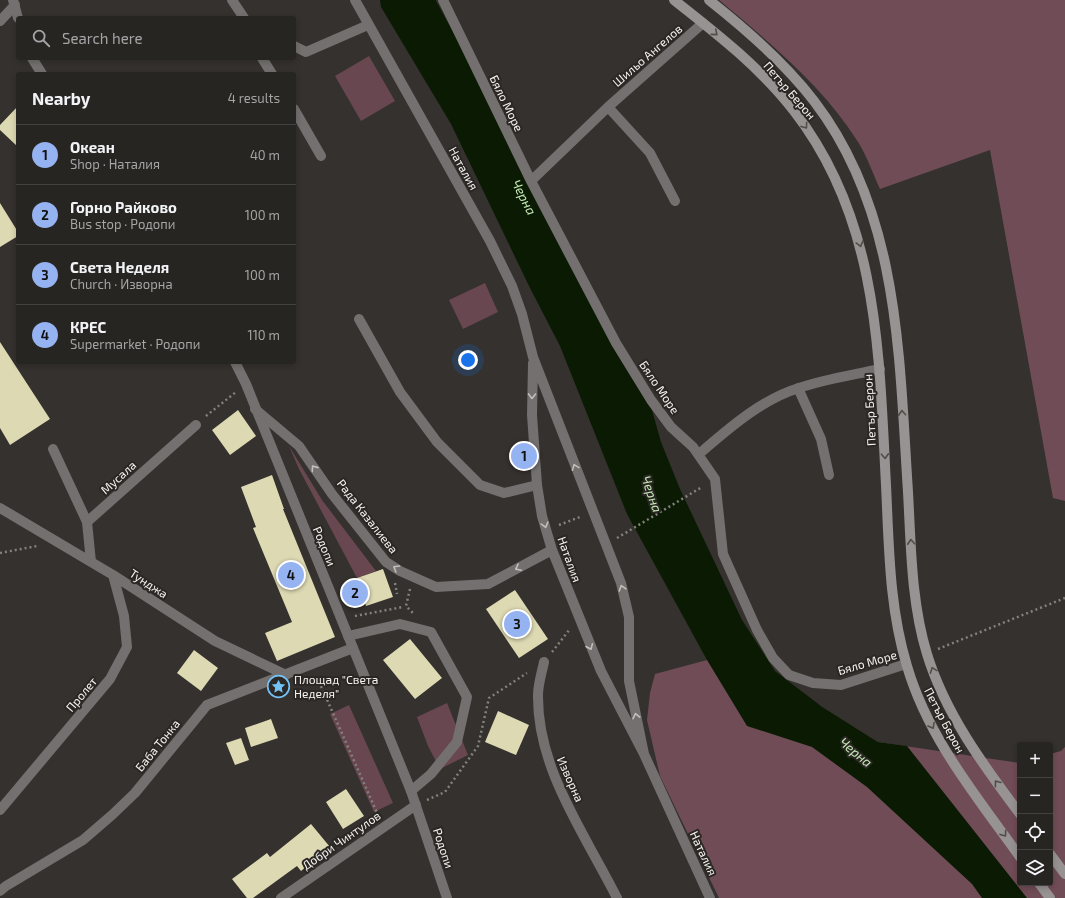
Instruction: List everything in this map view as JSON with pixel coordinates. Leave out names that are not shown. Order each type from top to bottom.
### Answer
[{"type":"main road","name":"Петър Берон","points":[[674,0],[704,23],[769,82],[794,111],[811,135],[834,176],[848,206],[863,256],[870,289],[880,369],[892,597],[906,664],[915,692],[945,749],[976,796],[1017,852]]},
{"type":"main road","name":"Петър Берон","points":[[709,0],[766,49],[814,100],[848,156],[871,209],[886,263],[896,320],[914,577],[920,626],[927,654],[943,694],[961,729],[976,754],[1017,810]]},
{"type":"main road","points":[[1053,858],[1065,874]]},
{"type":"main road","points":[[1041,886],[1050,898]]},
{"type":"street","points":[[232,0],[243,16]]},
{"type":"street","name":"Наталия","points":[[355,0],[490,241],[512,286],[533,357],[621,583],[626,601],[630,630],[627,667],[644,754]]},
{"type":"street","name":"Бяло Море","points":[[443,0],[531,181],[616,343],[644,388],[671,427],[699,454],[715,479],[723,554],[757,630],[773,658],[789,675],[814,683],[841,685],[906,664]]},
{"type":"street","points":[[14,2],[18,16]]},
{"type":"street","points":[[0,21],[14,2]]},
{"type":"street","name":"Шильо Ангелов","points":[[531,181],[608,107],[704,23]]},
{"type":"street","points":[[296,47],[306,52],[368,25]]},
{"type":"street","points":[[33,60],[41,72]]},
{"type":"street","points":[[263,60],[271,72]]},
{"type":"street","points":[[608,107],[650,153],[675,201]]},
{"type":"street","points":[[296,112],[321,156]]},
{"type":"street","points":[[359,319],[400,392],[437,442],[480,485],[504,493],[537,486]]},
{"type":"street","name":"Наталия","points":[[533,357],[532,415],[537,486],[542,516],[552,550],[578,619],[609,688],[644,754],[710,898]]},
{"type":"street","name":"Родопи","points":[[236,364],[246,384],[340,619],[412,792],[447,898]]},
{"type":"street","points":[[699,454],[736,423],[774,399],[798,388],[880,369]]},
{"type":"street","points":[[798,388],[821,439],[829,475]]},
{"type":"street","name":"Рада Казалиева","points":[[255,409],[299,446],[332,494],[386,562],[400,571],[436,587],[488,584],[552,550]]},
{"type":"street","name":"Мусала","points":[[87,522],[196,424]]},
{"type":"street","points":[[53,449],[87,522],[91,562]]},
{"type":"street","name":"Тунджа","points":[[0,508],[113,575],[216,641],[286,675]]},
{"type":"street","name":"Пролет","points":[[0,810],[110,679],[127,647],[124,616],[113,575]]},
{"type":"street","points":[[348,636],[400,624],[431,632],[467,697],[457,742],[431,774],[412,792]]},
{"type":"street","name":"Баба Тонка","points":[[0,892],[6,886],[83,840],[112,815],[135,793],[207,705],[312,666],[353,648]]},
{"type":"street","name":"Изворна","points":[[544,662],[538,693],[540,724],[547,758],[578,826],[597,859],[616,898]]},
{"type":"street","name":"Добри Чинтулов","points":[[281,898],[383,826],[416,805]]},
{"type":"path","points":[[196,424],[246,384]]},
{"type":"path","points":[[613,540],[703,486]]},
{"type":"path","points":[[0,553],[57,542]]},
{"type":"path","points":[[340,619],[405,606],[412,584]]},
{"type":"path","points":[[927,654],[1065,598]]},
{"type":"path","points":[[416,805],[445,792],[478,746],[489,698],[544,662],[578,619]]},
{"type":"path","points":[[312,666],[383,826]]},
{"type":"shaded area","points":[[719,0],[1065,0],[1065,501],[1053,498],[990,150],[880,189],[861,147],[829,102],[776,49]]},
{"type":"shaded area","points":[[369,56],[395,101],[361,121],[335,76]]},
{"type":"shaded area","points":[[485,283],[498,312],[463,329],[449,300]]},
{"type":"shaded area","points":[[289,446],[322,500],[376,571],[357,578],[299,469]]},
{"type":"shaded area","points":[[707,660],[821,706],[878,742],[1017,763],[1017,886],[1053,886],[1053,753],[1061,751],[1065,747],[1065,898],[719,898],[660,776],[647,720],[650,693],[655,674]]},
{"type":"shaded area","points":[[447,703],[468,755],[440,769],[428,746],[417,717]]},
{"type":"shaded area","points":[[349,705],[393,803],[374,812],[330,714]]},
{"type":"water","points":[[380,0],[410,0],[425,23],[568,310],[605,337],[650,403],[661,442],[680,489],[742,620],[775,671],[821,706],[878,742],[907,746],[1027,898],[982,898],[972,884],[867,787],[812,747],[747,726],[707,660],[627,514],[560,346],[530,288],[451,124],[381,7]]},
{"type":"building","points":[[16,108],[16,145],[0,130],[0,125]]},
{"type":"building","points":[[0,203],[16,229],[16,237],[0,247]]},
{"type":"building","points":[[0,342],[50,419],[10,445],[0,428]]},
{"type":"building","points":[[238,410],[256,436],[230,455],[212,430]]},
{"type":"building","points":[[272,475],[283,509],[335,637],[277,661],[265,633],[292,622],[253,528],[256,527],[241,487]]},
{"type":"building","points":[[383,569],[393,597],[366,606],[357,578]]},
{"type":"building","points":[[515,590],[548,639],[519,658],[486,609]]},
{"type":"building","points":[[410,639],[442,678],[415,699],[383,660]]},
{"type":"building","points":[[194,650],[218,668],[201,691],[177,673]]},
{"type":"building","points":[[498,711],[529,725],[516,755],[485,742]]},
{"type":"building","points":[[271,719],[278,738],[251,747],[245,728]]},
{"type":"building","points":[[241,738],[249,760],[235,765],[226,743]]},
{"type":"building","points":[[346,789],[364,816],[343,829],[326,802]]},
{"type":"building","points":[[311,824],[330,847],[301,871],[297,866],[253,898],[247,898],[232,879],[267,853],[270,857]]},
{"type":"waterway","name":"Черна","points":[[418,0],[510,169],[601,349],[606,364]]},
{"type":"place","name":"Океан","points":[[524,456]]},
{"type":"place","name":"КРЕС","points":[[291,575]]},
{"type":"place","name":"Горно Райково","points":[[355,593]]},
{"type":"place","name":"Света Неделя","points":[[517,624]]},
{"type":"place","name":"Площад \"Света Неделя\"","points":[[278,686]]}]
